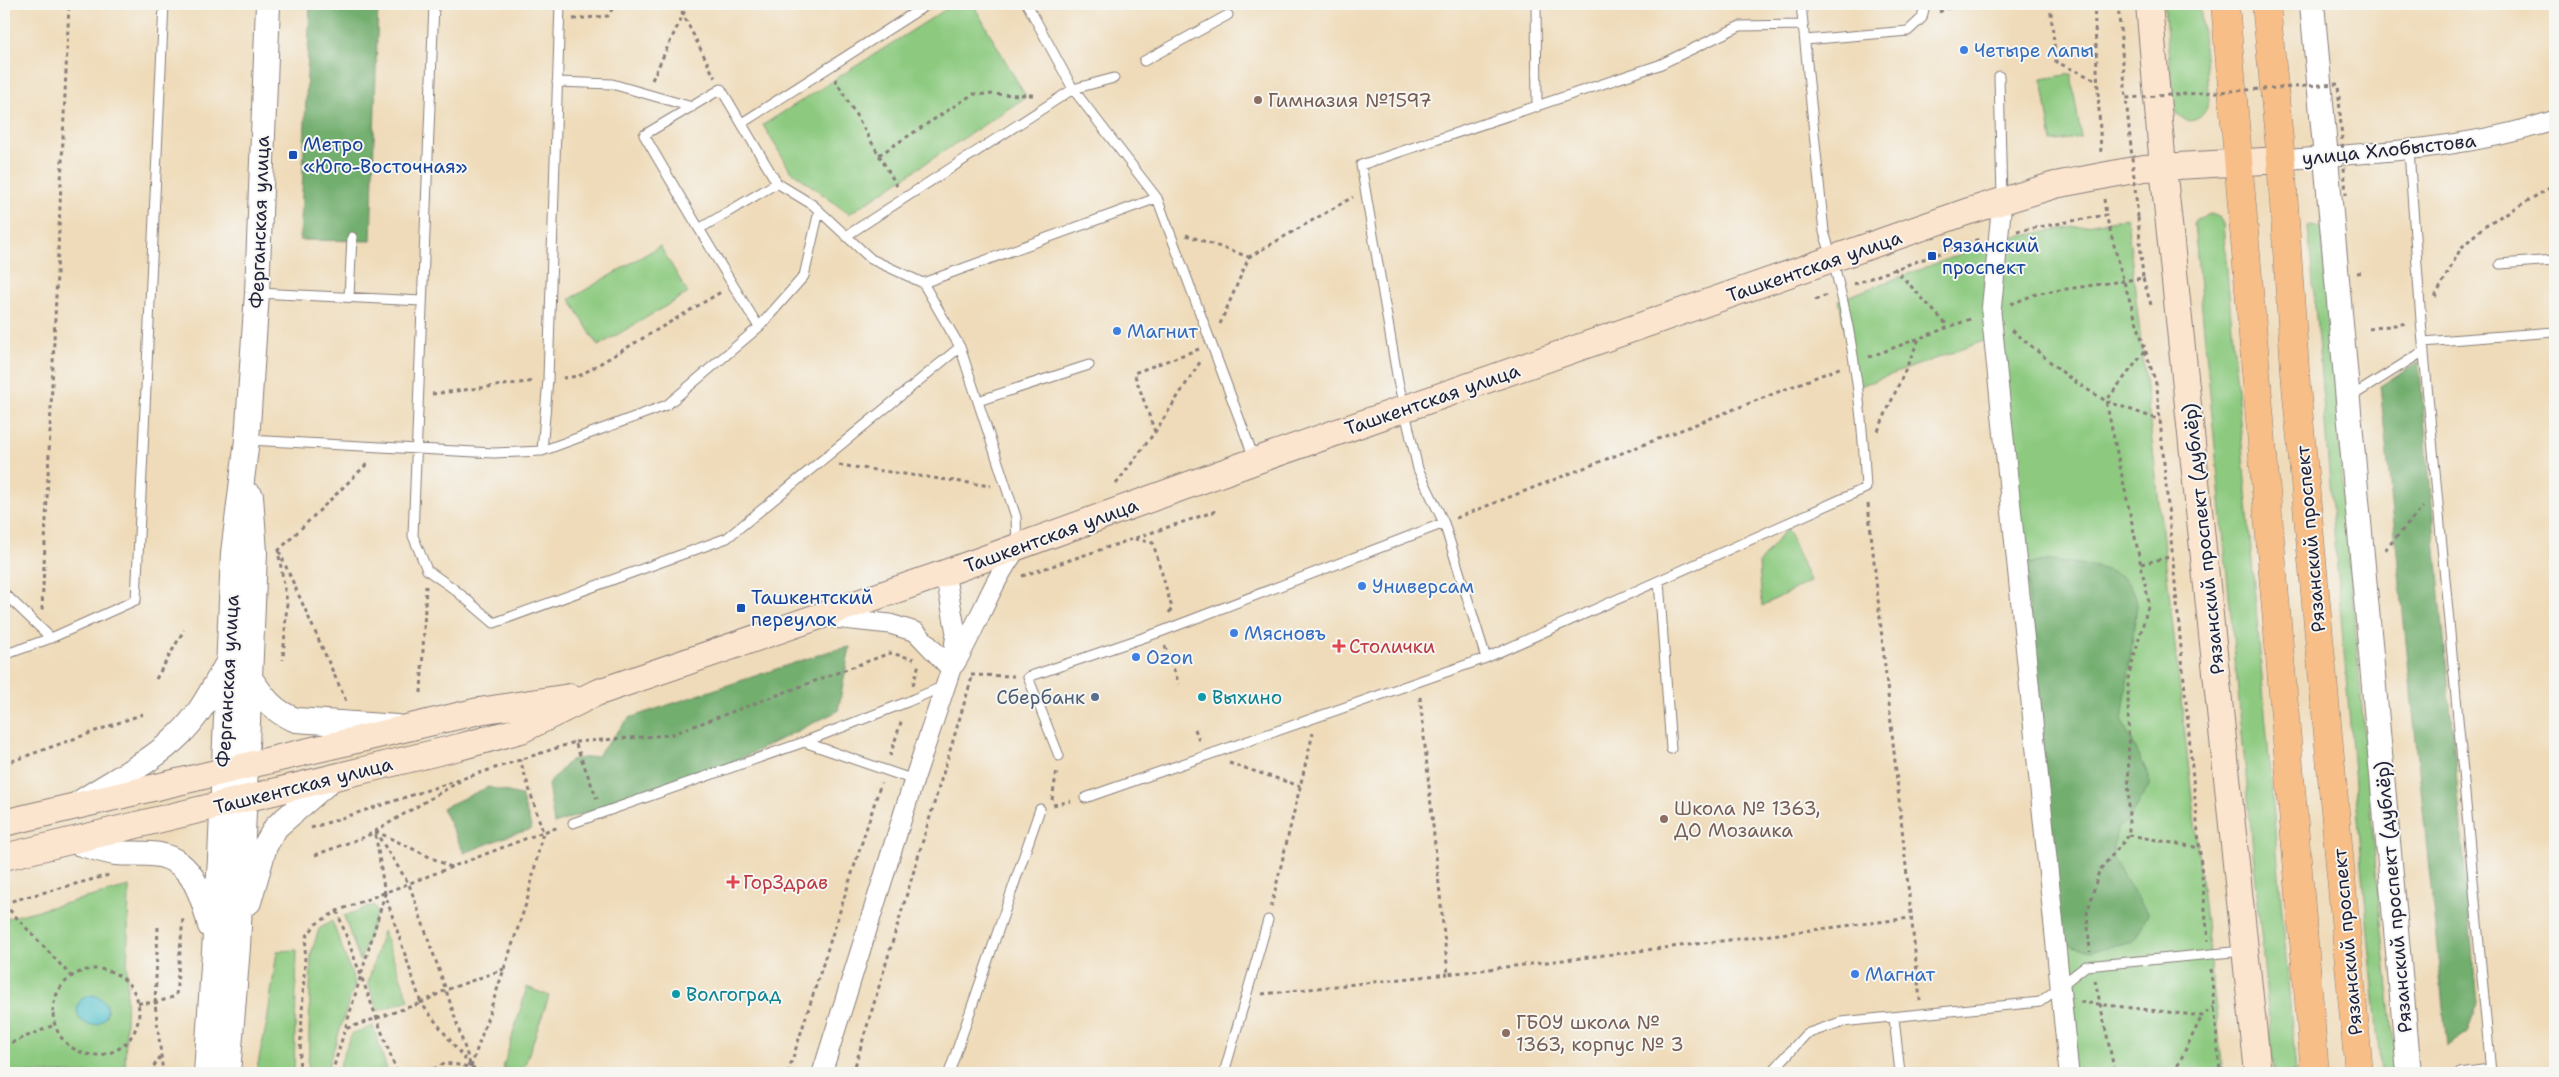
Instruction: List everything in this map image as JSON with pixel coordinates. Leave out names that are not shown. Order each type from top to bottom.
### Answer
[{"type":"main road","name":"Рязанский проспект (дублёр)","points":[[2149,4],[2163,167],[2258,1073]]},
{"type":"main road","name":"Рязанский проспект","points":[[2225,4],[2315,1073]]},
{"type":"main road","name":"Рязанский проспект","points":[[2266,4],[2281,160],[2296,385],[2359,1073]]},
{"type":"main road","name":"Ташкентская улица","points":[[4,857],[333,778],[521,730],[596,693],[1017,548],[1255,461],[1833,258],[2055,185],[2144,168],[2281,160]]},
{"type":"main road","name":"Ташкентская улица","points":[[4,823],[479,710],[596,693]]},
{"type":"street","name":"Ферганская улица","points":[[228,1073],[226,947],[234,768],[228,663],[233,554],[247,440],[257,293],[268,4]]},
{"type":"street","name":"Рязанский проспект (дублёр)","points":[[2312,4],[2409,1073]]},
{"type":"street","name":"улица Хлобыстова","points":[[2281,160],[2409,151],[2481,140],[2555,120]]},
{"type":"street","points":[[2002,202],[1991,312],[2069,1073]]},
{"type":"street","name":"Ферганская улица","points":[[234,768],[250,678],[255,552],[247,440]]},
{"type":"street","points":[[948,677],[972,634],[999,574],[1017,548]]},
{"type":"street","points":[[822,1073],[948,677],[956,633],[945,573]]},
{"type":"street","points":[[819,616],[890,624],[916,632],[948,677]]},
{"type":"street","points":[[73,806],[162,749],[181,734],[199,710],[228,663]]},
{"type":"street","points":[[250,678],[269,706],[284,716],[296,720],[405,728]]},
{"type":"street","points":[[226,947],[269,839],[276,827],[333,778]]},
{"type":"street","points":[[71,841],[116,853],[154,854],[176,860],[192,874],[226,947]]},
{"type":"street","name":"Ферганская улица","points":[[206,1073],[226,947]]},
{"type":"lane","points":[[4,655],[51,638],[136,600],[164,4]]},
{"type":"lane","points":[[434,4],[413,536],[427,570],[454,589],[494,623],[727,538],[960,347]]},
{"type":"lane","points":[[542,451],[548,379],[560,4]]},
{"type":"lane","points":[[742,123],[928,4]]},
{"type":"lane","points":[[1027,4],[1073,89],[1157,198],[1255,461]]},
{"type":"lane","points":[[1536,4],[1537,107]]},
{"type":"lane","points":[[1084,798],[1486,658],[1866,488],[1855,362],[1833,258],[1824,232],[1801,4]]},
{"type":"lane","points":[[1805,40],[1908,31],[1922,18],[1925,4]]},
{"type":"lane","points":[[1144,61],[1228,15]]},
{"type":"lane","points":[[1486,658],[1444,522],[1418,469],[1398,381],[1361,165],[1659,65],[1740,26],[1803,25]]},
{"type":"lane","points":[[1999,76],[2002,202]]},
{"type":"lane","points":[[846,236],[1073,89],[1114,78]]},
{"type":"lane","points":[[557,82],[612,84],[692,107]]},
{"type":"lane","points":[[759,327],[644,136],[721,90],[777,183],[819,211],[871,259],[923,283],[960,347],[1016,517],[1017,548]]},
{"type":"lane","points":[[2409,151],[2421,321],[2491,1071],[2460,1073]]},
{"type":"lane","points":[[699,229],[777,183]]},
{"type":"lane","points":[[923,283],[1157,198]]},
{"type":"lane","points":[[247,440],[494,453],[542,451],[667,405],[759,327],[804,276],[819,211]]},
{"type":"lane","points":[[349,297],[352,236]]},
{"type":"lane","points":[[2500,264],[2555,260]]},
{"type":"lane","points":[[257,293],[422,301]]},
{"type":"lane","points":[[2347,399],[2424,346],[2555,332]]},
{"type":"lane","points":[[978,401],[1089,364]]},
{"type":"lane","points":[[1059,756],[1028,676],[1160,632],[1444,522]]},
{"type":"lane","points":[[1659,581],[1670,749]]},
{"type":"lane","points":[[4,593],[51,638]]},
{"type":"lane","points":[[573,823],[804,742],[907,702],[948,677]]},
{"type":"lane","points":[[804,742],[914,780]]},
{"type":"lane","points":[[949,1073],[1040,809]]},
{"type":"lane","points":[[1224,1073],[1268,920]]},
{"type":"lane","points":[[1772,1073],[1806,1034],[1841,1022],[2040,1002],[2061,994],[2086,966],[2246,951]]},
{"type":"lane","points":[[1894,1018],[1900,1073]]},
{"type":"path","points":[[41,628],[69,4]]},
{"type":"path","points":[[559,20],[608,16],[614,4]]},
{"type":"path","points":[[678,4],[721,90]]},
{"type":"path","points":[[646,95],[688,4]]},
{"type":"path","points":[[2050,4],[2056,62],[2096,80]]},
{"type":"path","points":[[2094,4],[2096,80],[2101,143]]},
{"type":"path","points":[[1444,522],[1855,362],[2039,293],[2123,279],[2143,278],[2118,4]]},
{"type":"path","points":[[828,68],[904,197]]},
{"type":"path","points":[[2126,98],[2338,84],[2346,195]]},
{"type":"path","points":[[879,155],[973,94],[1026,97]]},
{"type":"path","points":[[2369,329],[2421,321],[2461,248],[2484,226],[2555,186]]},
{"type":"path","points":[[1116,484],[1155,432],[1212,344],[1249,258],[1365,190]]},
{"type":"path","points":[[1168,229],[1249,258]]},
{"type":"path","points":[[1894,268],[1948,327]]},
{"type":"path","points":[[2123,279],[2156,387],[2220,1073]]},
{"type":"path","points":[[418,396],[579,376],[733,286]]},
{"type":"path","points":[[1991,312],[2072,380],[2106,402],[2160,420]]},
{"type":"path","points":[[1865,460],[1919,338]]},
{"type":"path","points":[[1155,432],[1134,373],[1212,344]]},
{"type":"path","points":[[2115,1073],[2092,966],[2087,914],[2099,871],[2129,835],[2128,678],[2149,604],[2106,402],[2145,351]]},
{"type":"path","points":[[278,551],[384,447]]},
{"type":"path","points":[[818,463],[1007,489]]},
{"type":"path","points":[[1866,488],[1922,1015]]},
{"type":"path","points":[[2386,550],[2438,490]]},
{"type":"path","points":[[1016,580],[1216,510]]},
{"type":"path","points":[[1134,538],[1153,543],[1172,608],[1160,632],[1179,684]]},
{"type":"path","points":[[278,551],[287,602],[283,660]]},
{"type":"path","points":[[278,551],[346,701]]},
{"type":"path","points":[[2141,564],[2173,556]]},
{"type":"path","points":[[421,693],[427,570]]},
{"type":"path","points":[[156,679],[184,630]]},
{"type":"path","points":[[306,830],[575,742],[670,735],[890,654]]},
{"type":"path","points":[[853,1073],[975,668]]},
{"type":"path","points":[[973,676],[1028,676]]},
{"type":"path","points":[[1418,681],[1448,974]]},
{"type":"path","points":[[4,764],[143,714]]},
{"type":"path","points":[[1268,920],[1317,717]]},
{"type":"path","points":[[575,742],[594,790]]},
{"type":"path","points":[[1051,806],[1059,756]]},
{"type":"path","points":[[1205,756],[1300,786]]},
{"type":"path","points":[[471,1067],[527,901],[544,832],[520,760]]},
{"type":"path","points":[[788,1073],[885,770]]},
{"type":"path","points":[[315,856],[375,831],[467,777]]},
{"type":"path","points":[[1040,809],[1084,798]]},
{"type":"path","points":[[299,1073],[306,937],[316,924],[337,911],[385,894],[450,867],[573,823]]},
{"type":"path","points":[[375,831],[450,867]]},
{"type":"path","points":[[375,831],[409,884],[471,1067]]},
{"type":"path","points":[[375,831],[385,894],[421,1004],[471,1067]]},
{"type":"path","points":[[2129,835],[2200,848]]},
{"type":"path","points":[[71,976],[4,903],[112,874]]},
{"type":"path","points":[[332,1073],[385,894]]},
{"type":"path","points":[[337,911],[360,978],[397,1073]]},
{"type":"path","points":[[138,1003],[155,1003],[176,996],[184,913]]},
{"type":"path","points":[[1246,995],[1448,974],[1911,918]]},
{"type":"path","points":[[158,927],[155,1003],[162,1073]]},
{"type":"path","points":[[345,1029],[421,1004],[446,990],[504,969]]},
{"type":"path","points":[[91,970],[112,972],[124,979],[133,990],[138,1003],[139,1018],[135,1032],[126,1044],[107,1054],[85,1055],[72,1049],[61,1039],[54,1025],[52,1012],[54,998],[61,986],[71,976],[91,970]]},
{"type":"path","points":[[2061,994],[2100,1002],[2202,1016]]},
{"type":"path","points":[[2174,1073],[2202,1016],[2214,1007]]},
{"type":"path","points":[[4,1046],[54,1025]]},
{"type":"path","points":[[149,1073],[161,1056]]},
{"type":"path","points":[[426,1073],[444,1063],[471,1067],[490,1073]]},
{"type":"green space","points":[[310,4],[378,4],[371,241],[300,240]]},
{"type":"green space","points":[[954,4],[973,4],[1026,97],[849,214],[790,170],[763,125]]},
{"type":"green space","points":[[2164,4],[2200,4],[2209,101],[2202,116],[2196,120],[2187,121],[2178,115],[2173,104]]},
{"type":"green space","points":[[2071,74],[2081,137],[2052,142],[2042,79]]},
{"type":"green space","points":[[2211,214],[2219,217],[2223,224],[2296,1073],[2274,1073],[2194,224],[2196,219]]},
{"type":"green space","points":[[2127,218],[2223,1073],[2074,1073],[1995,337],[1857,387],[1839,300],[1998,240]]},
{"type":"green space","points":[[2308,226],[2321,227],[2377,883],[2397,1073],[2381,1073]]},
{"type":"green space","points":[[660,246],[688,293],[598,346],[570,299]]},
{"type":"green space","points":[[2419,362],[2477,1003],[2467,1033],[2447,1046],[2380,386]]},
{"type":"green space","points":[[1787,528],[1810,581],[1762,606],[1759,563]]},
{"type":"green space","points":[[2053,560],[2092,566],[2117,575],[2127,582],[2134,592],[2137,605],[2122,721],[2149,776],[2149,786],[2126,822],[2117,828],[2112,858],[2148,914],[2134,941],[2091,951],[2059,942],[2026,564]]},
{"type":"green space","points":[[850,647],[838,711],[738,760],[554,824],[548,784],[570,760],[597,756],[629,718],[830,651]]},
{"type":"green space","points":[[488,787],[521,795],[532,829],[464,853],[442,808]]},
{"type":"green space","points":[[129,887],[125,1073],[4,1073],[4,919]]},
{"type":"green space","points":[[374,905],[377,912],[360,961],[344,916]]},
{"type":"green space","points":[[332,921],[355,983],[326,1073],[308,1073],[311,954],[319,929]]},
{"type":"green space","points":[[383,931],[409,1000],[378,1011],[368,983]]},
{"type":"green space","points":[[297,950],[294,1073],[256,1073],[267,1022],[277,951]]},
{"type":"green space","points":[[527,987],[549,996],[522,1073],[503,1068]]},
{"type":"green space","points":[[373,1026],[388,1073],[337,1073],[351,1034]]},
{"type":"water","points":[[92,995],[103,999],[107,1010],[103,1021],[92,1025],[81,1021],[77,1010],[81,999]]},
{"type":"place","name":"Четыре лапы","points":[[1964,50]]},
{"type":"place","name":"Гимназия №1597","points":[[1258,100]]},
{"type":"place","name":"Метро «Юго-Восточная»","points":[[293,155]]},
{"type":"place","name":"Рязанский проспект","points":[[1932,256]]},
{"type":"place","name":"Магнит","points":[[1117,331]]},
{"type":"place","name":"Универсам","points":[[1362,586]]},
{"type":"place","name":"Ташкентский переулок","points":[[741,608]]},
{"type":"place","name":"Мясновъ","points":[[1234,633]]},
{"type":"place","name":"Столички","points":[[1339,646]]},
{"type":"place","name":"Ozon","points":[[1136,657]]},
{"type":"place","name":"Сбербанк","points":[[1095,697]]},
{"type":"place","name":"Выхино","points":[[1202,697]]},
{"type":"place","name":"Школа № 1363, ДО Мозаика","points":[[1664,819]]},
{"type":"place","name":"ГорЗдрав","points":[[733,882]]},
{"type":"place","name":"Магнат","points":[[1855,974]]},
{"type":"place","name":"Волгоград","points":[[676,994]]},
{"type":"place","name":"ГБОУ школа № 1363, корпус № 3","points":[[1506,1033]]}]
